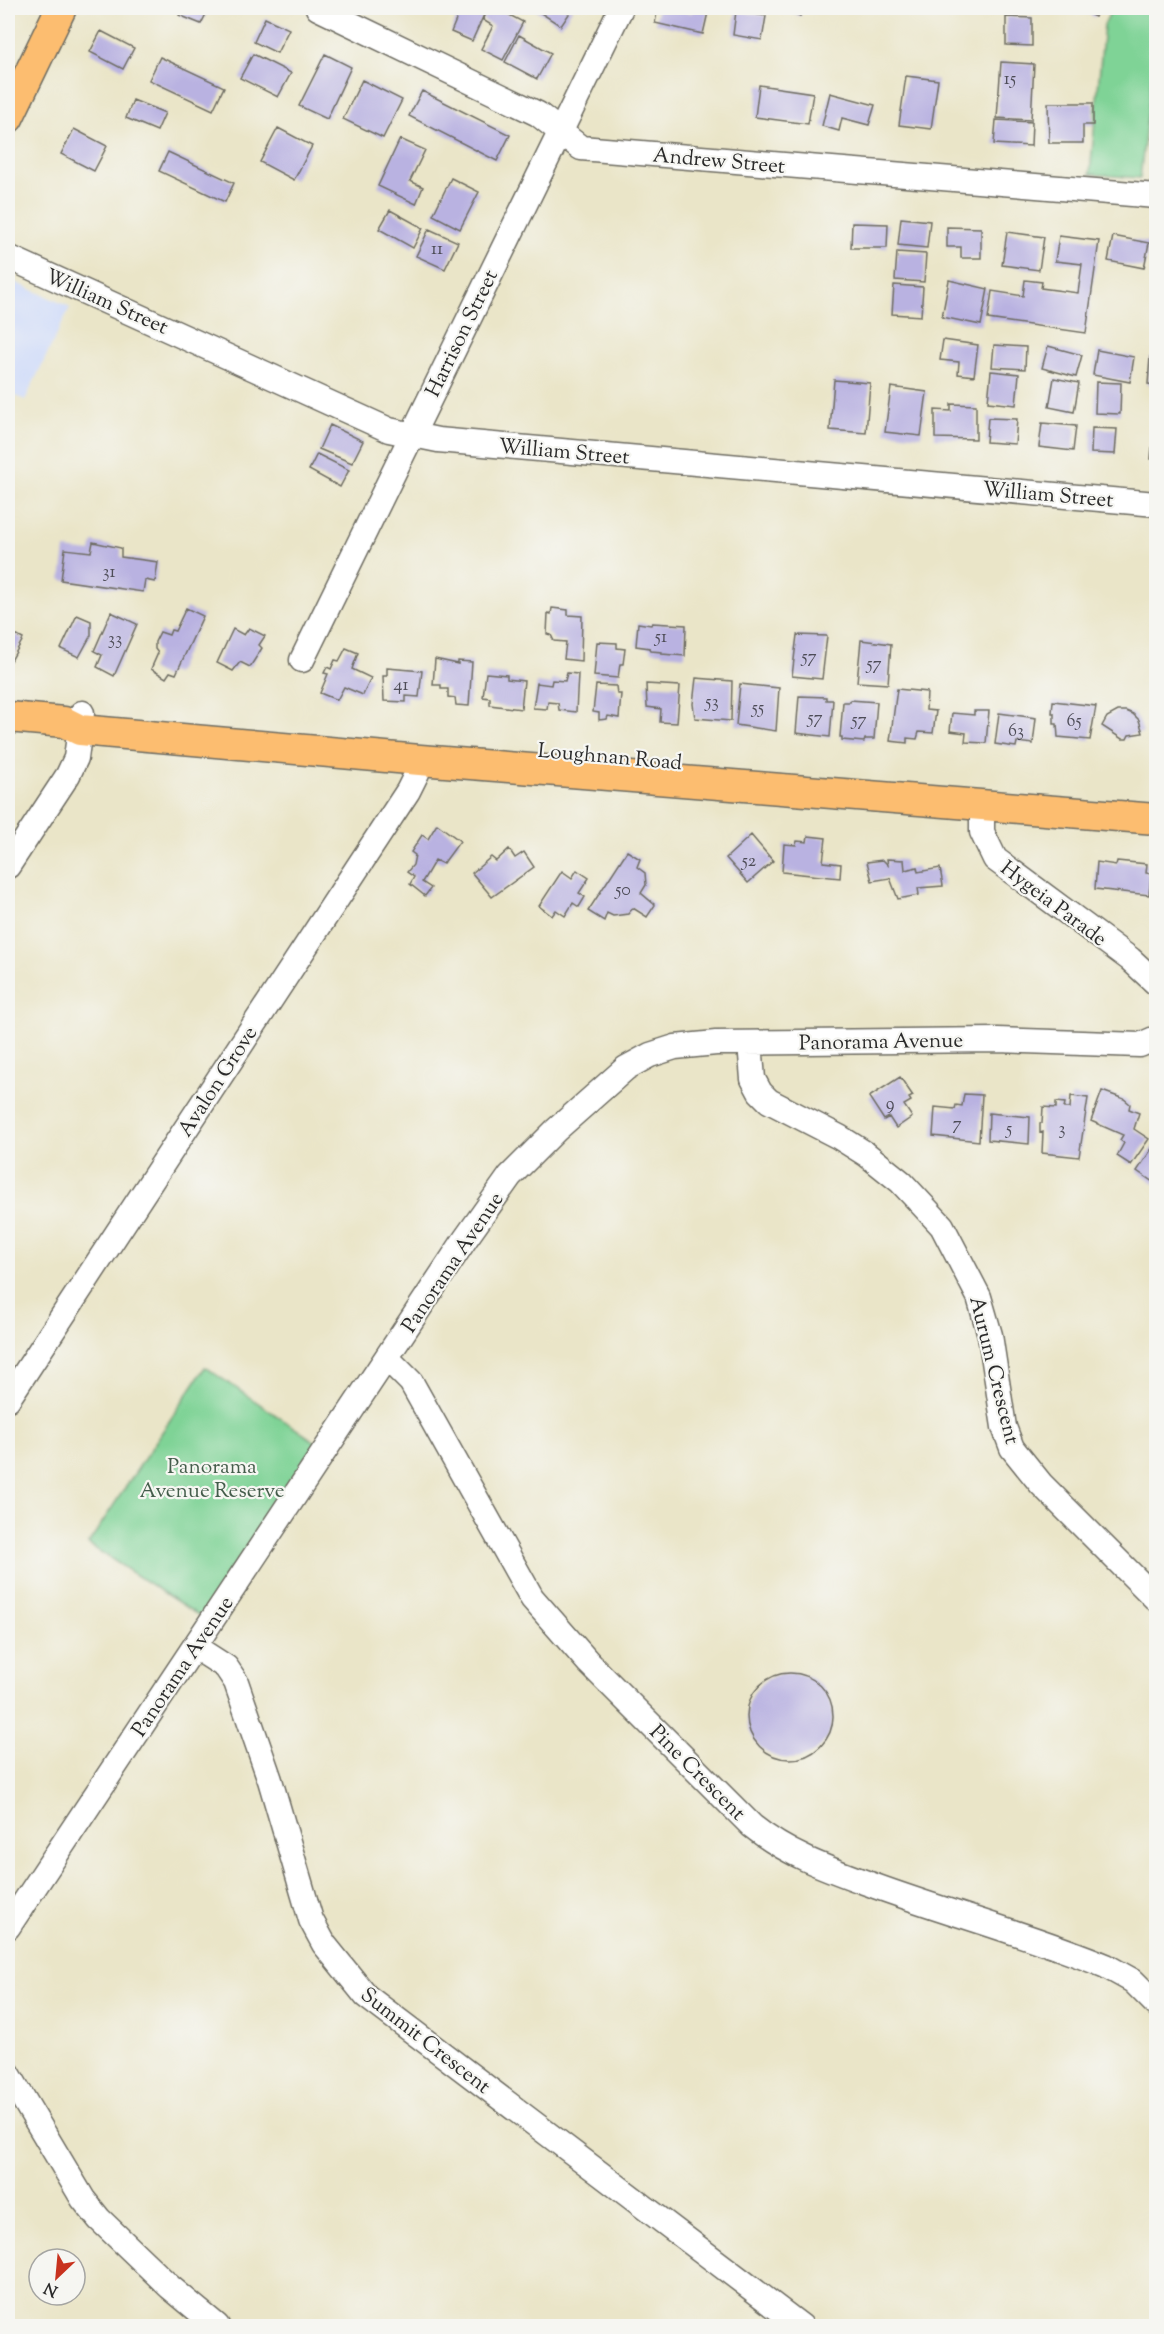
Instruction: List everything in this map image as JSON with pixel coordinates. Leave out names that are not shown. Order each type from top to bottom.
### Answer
[{"type":"main road","points":[[8,118],[61,8]]},
{"type":"main road","name":"Loughnan Road","points":[[8,717],[76,722],[420,760],[1156,819]]},
{"type":"main road","name":"Loughnan Road","points":[[76,722],[282,728],[1156,804]]},
{"type":"street","name":"Andrew Street","points":[[318,8],[538,114],[581,148],[1156,196]]},
{"type":"street","name":"Harrison Street","points":[[302,660],[621,8]]},
{"type":"street","name":"William Street","points":[[8,257],[389,430],[412,435],[438,440],[1156,504]]},
{"type":"street","points":[[8,866],[68,775],[76,758],[76,722]]},
{"type":"street","name":"Avalon Grove","points":[[8,1400],[408,792],[420,760]]},
{"type":"street","name":"Hygeia Parade","points":[[982,805],[982,832],[995,859],[1130,959],[1156,983]]},
{"type":"street","name":"Panorama Avenue","points":[[8,1927],[466,1238],[510,1176],[555,1130],[626,1068],[650,1055],[675,1047],[750,1043],[998,1040],[1140,1045],[1156,1038]]},
{"type":"street","name":"Aurum Crescent","points":[[750,1043],[753,1078],[760,1092],[769,1101],[839,1137],[866,1154],[901,1182],[942,1226],[967,1270],[979,1297],[990,1335],[1004,1427],[1012,1448],[1041,1484],[1156,1599]]},
{"type":"street","name":"Pine Crescent","points":[[387,1358],[411,1382],[532,1599],[582,1656],[752,1826],[769,1840],[807,1861],[915,1901],[1106,1966],[1133,1981],[1156,2004]]},
{"type":"street","name":"Summit Crescent","points":[[195,1647],[226,1667],[236,1682],[270,1780],[311,1920],[324,1944],[366,1996],[801,2326]]},
{"type":"street","points":[[8,2073],[83,2199],[99,2219],[138,2258],[217,2326]]},
{"type":"shaded area","points":[[8,279],[70,307],[25,400],[8,392]]},
{"type":"green space","points":[[1112,8],[1156,8],[1156,39],[1140,178],[1090,174],[1104,25]]},
{"type":"green space","name":"Panorama Avenue Reserve","points":[[205,1367],[317,1443],[201,1617],[88,1544]]},
{"type":"building","points":[[182,8],[209,8],[201,24],[179,15]]},
{"type":"building","points":[[461,8],[487,8],[472,41],[451,32]]},
{"type":"building","points":[[489,8],[496,8],[523,22],[503,60],[481,49],[493,26],[483,20]]},
{"type":"building","points":[[533,8],[573,8],[561,26]]},
{"type":"building","points":[[658,8],[692,13],[693,8],[709,8],[703,34],[655,23]]},
{"type":"building","points":[[783,8],[804,8],[800,16]]},
{"type":"building","points":[[1076,8],[1099,8],[1095,17]]},
{"type":"building","points":[[736,11],[766,16],[762,40],[733,35]]},
{"type":"building","points":[[1006,17],[1032,18],[1032,46],[1006,45]]},
{"type":"building","points":[[265,18],[289,29],[277,53],[254,42]]},
{"type":"building","points":[[101,31],[134,48],[123,69],[90,52]]},
{"type":"building","points":[[519,35],[551,53],[537,79],[505,62]]},
{"type":"building","points":[[253,54],[291,73],[278,97],[240,78]]},
{"type":"building","points":[[325,54],[351,67],[327,119],[299,106]]},
{"type":"building","points":[[160,57],[224,87],[213,110],[149,80]]},
{"type":"building","points":[[1001,62],[1034,64],[1031,120],[997,118]]},
{"type":"building","points":[[906,76],[938,80],[931,129],[899,125]]},
{"type":"building","points":[[362,80],[402,100],[383,138],[343,119]]},
{"type":"building","points":[[759,85],[813,93],[808,124],[755,117]]},
{"type":"building","points":[[422,91],[510,135],[497,161],[409,116]]},
{"type":"building","points":[[830,93],[875,105],[869,125],[842,118],[839,131],[822,126]]},
{"type":"building","points":[[133,100],[165,113],[157,131],[126,118]]},
{"type":"building","points":[[1048,103],[1093,103],[1093,125],[1083,125],[1083,143],[1049,143]]},
{"type":"building","points":[[996,120],[1032,122],[1031,146],[994,144]]},
{"type":"building","points":[[1156,125],[1156,140],[1152,139]]},
{"type":"building","points":[[278,128],[312,146],[294,180],[260,162]]},
{"type":"building","points":[[74,129],[107,146],[94,171],[61,154]]},
{"type":"building","points":[[400,139],[425,150],[410,181],[423,187],[416,204],[378,186]]},
{"type":"building","points":[[168,152],[234,183],[225,202],[159,171]]},
{"type":"building","points":[[451,178],[479,192],[460,229],[433,215]]},
{"type":"building","points":[[390,210],[423,228],[413,248],[379,229]]},
{"type":"building","points":[[901,218],[930,221],[927,248],[898,245]]},
{"type":"building","points":[[852,223],[888,224],[887,248],[851,248]]},
{"type":"building","points":[[947,227],[981,228],[981,258],[961,258],[961,247],[947,247]]},
{"type":"building","points":[[429,229],[458,242],[445,269],[416,256]]},
{"type":"building","points":[[1007,232],[1044,237],[1039,270],[1002,265]]},
{"type":"building","points":[[1059,236],[1099,241],[1086,333],[988,319],[992,291],[1023,296],[1025,280],[1042,282],[1041,288],[1078,293],[1082,264],[1055,261]]},
{"type":"building","points":[[1113,236],[1149,243],[1144,268],[1108,261]]},
{"type":"building","points":[[897,252],[926,254],[924,282],[895,280]]},
{"type":"building","points":[[949,280],[988,289],[981,325],[942,317]]},
{"type":"building","points":[[894,285],[923,287],[921,316],[892,314]]},
{"type":"building","points":[[943,340],[978,345],[974,376],[958,374],[959,362],[940,360]]},
{"type":"building","points":[[994,345],[1026,347],[1025,369],[992,367]]},
{"type":"building","points":[[1048,346],[1082,355],[1076,377],[1042,368]]},
{"type":"building","points":[[1097,350],[1134,357],[1130,382],[1093,375]]},
{"type":"building","points":[[1150,357],[1156,358],[1156,385],[1148,384]]},
{"type":"building","points":[[991,371],[1019,374],[1016,405],[988,402]]},
{"type":"building","points":[[1054,378],[1079,383],[1074,412],[1049,407]]},
{"type":"building","points":[[834,380],[870,383],[866,433],[830,430]]},
{"type":"building","points":[[1096,382],[1121,383],[1120,414],[1095,413]]},
{"type":"building","points":[[891,387],[927,392],[921,436],[885,432]]},
{"type":"building","points":[[1156,396],[1156,419],[1152,418]]},
{"type":"building","points":[[951,404],[976,405],[976,439],[935,438],[935,410],[951,411]]},
{"type":"building","points":[[988,418],[1017,419],[1015,444],[986,442]]},
{"type":"building","points":[[1042,423],[1076,426],[1073,451],[1039,447]]},
{"type":"building","points":[[330,425],[363,441],[352,463],[319,449]]},
{"type":"building","points":[[1092,428],[1117,429],[1115,454],[1091,453]]},
{"type":"building","points":[[1153,433],[1156,433],[1156,459],[1151,459]]},
{"type":"building","points":[[317,454],[349,470],[340,487],[309,470]]},
{"type":"building","points":[[93,542],[121,548],[121,557],[158,562],[155,582],[145,580],[143,592],[61,580],[65,549],[91,552]]},
{"type":"building","points":[[186,608],[203,616],[176,674],[170,672],[166,678],[151,669],[158,653],[155,649],[155,642],[160,632],[169,635],[171,630],[175,631]]},
{"type":"building","points":[[552,608],[568,610],[568,615],[582,616],[581,661],[564,659],[566,642],[554,641],[551,635],[547,634],[548,613],[551,614]]},
{"type":"building","points":[[111,612],[137,624],[114,676],[97,667],[102,655],[94,651]]},
{"type":"building","points":[[77,615],[91,621],[91,635],[79,657],[61,649]]},
{"type":"building","points":[[638,623],[686,625],[685,656],[662,654],[662,652],[651,651],[650,648],[636,646]]},
{"type":"building","points":[[249,628],[265,636],[259,645],[262,648],[250,667],[240,662],[233,671],[217,663],[233,629],[244,635]]},
{"type":"building","points":[[8,631],[23,639],[8,666]]},
{"type":"building","points":[[797,635],[827,636],[822,679],[792,676]]},
{"type":"building","points":[[861,640],[891,644],[888,684],[857,682]]},
{"type":"building","points":[[597,642],[617,643],[617,648],[625,649],[618,678],[594,676]]},
{"type":"building","points":[[346,648],[358,653],[352,669],[371,678],[363,695],[344,687],[337,700],[320,693],[328,674],[324,673],[327,667],[331,669],[335,660],[339,661]]},
{"type":"building","points":[[435,659],[458,664],[458,661],[472,662],[469,706],[456,705],[455,698],[448,697],[448,689],[441,689],[441,685],[433,685]]},
{"type":"building","points":[[387,668],[422,671],[419,697],[406,696],[406,702],[384,701],[383,676],[387,676]]},
{"type":"building","points":[[486,673],[507,675],[507,679],[524,681],[521,709],[490,705],[490,698],[483,697]]},
{"type":"building","points":[[567,673],[578,674],[576,712],[559,710],[558,703],[548,702],[547,709],[533,708],[537,683],[551,685],[552,680],[565,681]]},
{"type":"building","points":[[696,678],[732,681],[731,721],[695,718],[693,704]]},
{"type":"building","points":[[646,684],[680,686],[677,723],[660,722],[661,709],[647,707]]},
{"type":"building","points":[[740,684],[779,688],[776,731],[736,725]]},
{"type":"building","points":[[596,685],[616,686],[617,694],[621,694],[619,718],[608,716],[607,719],[599,720],[599,713],[593,712]]},
{"type":"building","points":[[897,689],[927,692],[926,710],[936,711],[933,733],[919,732],[917,739],[907,738],[907,743],[890,741]]},
{"type":"building","points":[[799,696],[826,697],[826,700],[833,700],[830,737],[796,733]]},
{"type":"building","points":[[850,700],[877,702],[874,739],[865,739],[864,742],[842,740],[840,737],[843,702],[850,702]]},
{"type":"building","points":[[1053,701],[1096,706],[1090,740],[1058,737],[1057,724],[1054,724],[1054,713],[1052,713]]},
{"type":"building","points":[[974,711],[989,711],[986,743],[965,742],[966,733],[950,731],[952,713],[974,715]]},
{"type":"building","points":[[1118,711],[1133,714],[1139,720],[1143,733],[1129,735],[1127,739],[1122,739],[1102,726],[1107,717]]},
{"type":"building","points":[[999,713],[1036,718],[1033,744],[1017,742],[1016,747],[995,744]]},
{"type":"building","points":[[437,824],[460,841],[443,864],[435,860],[422,882],[431,888],[425,896],[410,884],[414,877],[407,872],[413,865],[415,855],[411,852],[422,835],[428,839]]},
{"type":"building","points":[[751,835],[773,861],[748,883],[726,858]]},
{"type":"building","points":[[808,836],[826,838],[823,862],[841,864],[840,878],[782,872],[784,844],[796,845],[797,841],[807,842]]},
{"type":"building","points":[[509,849],[515,858],[524,852],[534,867],[492,897],[472,873],[491,857],[496,861]]},
{"type":"building","points":[[627,851],[640,859],[637,867],[645,873],[646,885],[641,893],[655,905],[647,917],[633,908],[628,914],[613,916],[607,913],[604,921],[588,911]]},
{"type":"building","points":[[887,859],[904,860],[905,870],[917,867],[918,872],[940,868],[943,886],[918,888],[919,895],[898,899],[890,878],[872,881],[867,862],[883,860],[888,865]]},
{"type":"building","points":[[1117,861],[1147,864],[1146,873],[1151,874],[1149,895],[1095,889],[1097,862],[1116,865]]},
{"type":"building","points":[[577,870],[589,878],[579,893],[585,897],[579,907],[573,903],[565,916],[556,910],[552,916],[539,906],[562,871],[572,878]]},
{"type":"building","points":[[900,1077],[913,1096],[909,1098],[911,1101],[904,1105],[912,1117],[896,1128],[889,1117],[884,1120],[869,1097]]},
{"type":"building","points":[[1102,1091],[1124,1099],[1130,1104],[1129,1109],[1139,1113],[1134,1129],[1149,1139],[1131,1165],[1117,1156],[1124,1143],[1120,1140],[1123,1135],[1091,1121]]},
{"type":"building","points":[[964,1094],[982,1095],[979,1141],[933,1136],[935,1107],[955,1109],[956,1105],[962,1106]]},
{"type":"building","points":[[1071,1096],[1088,1098],[1079,1157],[1042,1153],[1043,1132],[1040,1133],[1040,1123],[1042,1123],[1043,1107],[1056,1108],[1056,1102],[1065,1103],[1064,1108],[1070,1108]]},
{"type":"building","points":[[989,1113],[1030,1117],[1029,1144],[988,1140]]},
{"type":"building","points":[[1153,1147],[1156,1150],[1156,1184],[1137,1171]]},
{"type":"building","points":[[782,1673],[798,1673],[821,1685],[830,1699],[833,1716],[830,1733],[821,1747],[798,1759],[782,1759],[766,1752],[754,1740],[747,1724],[747,1708],[754,1692],[766,1680]]}]
